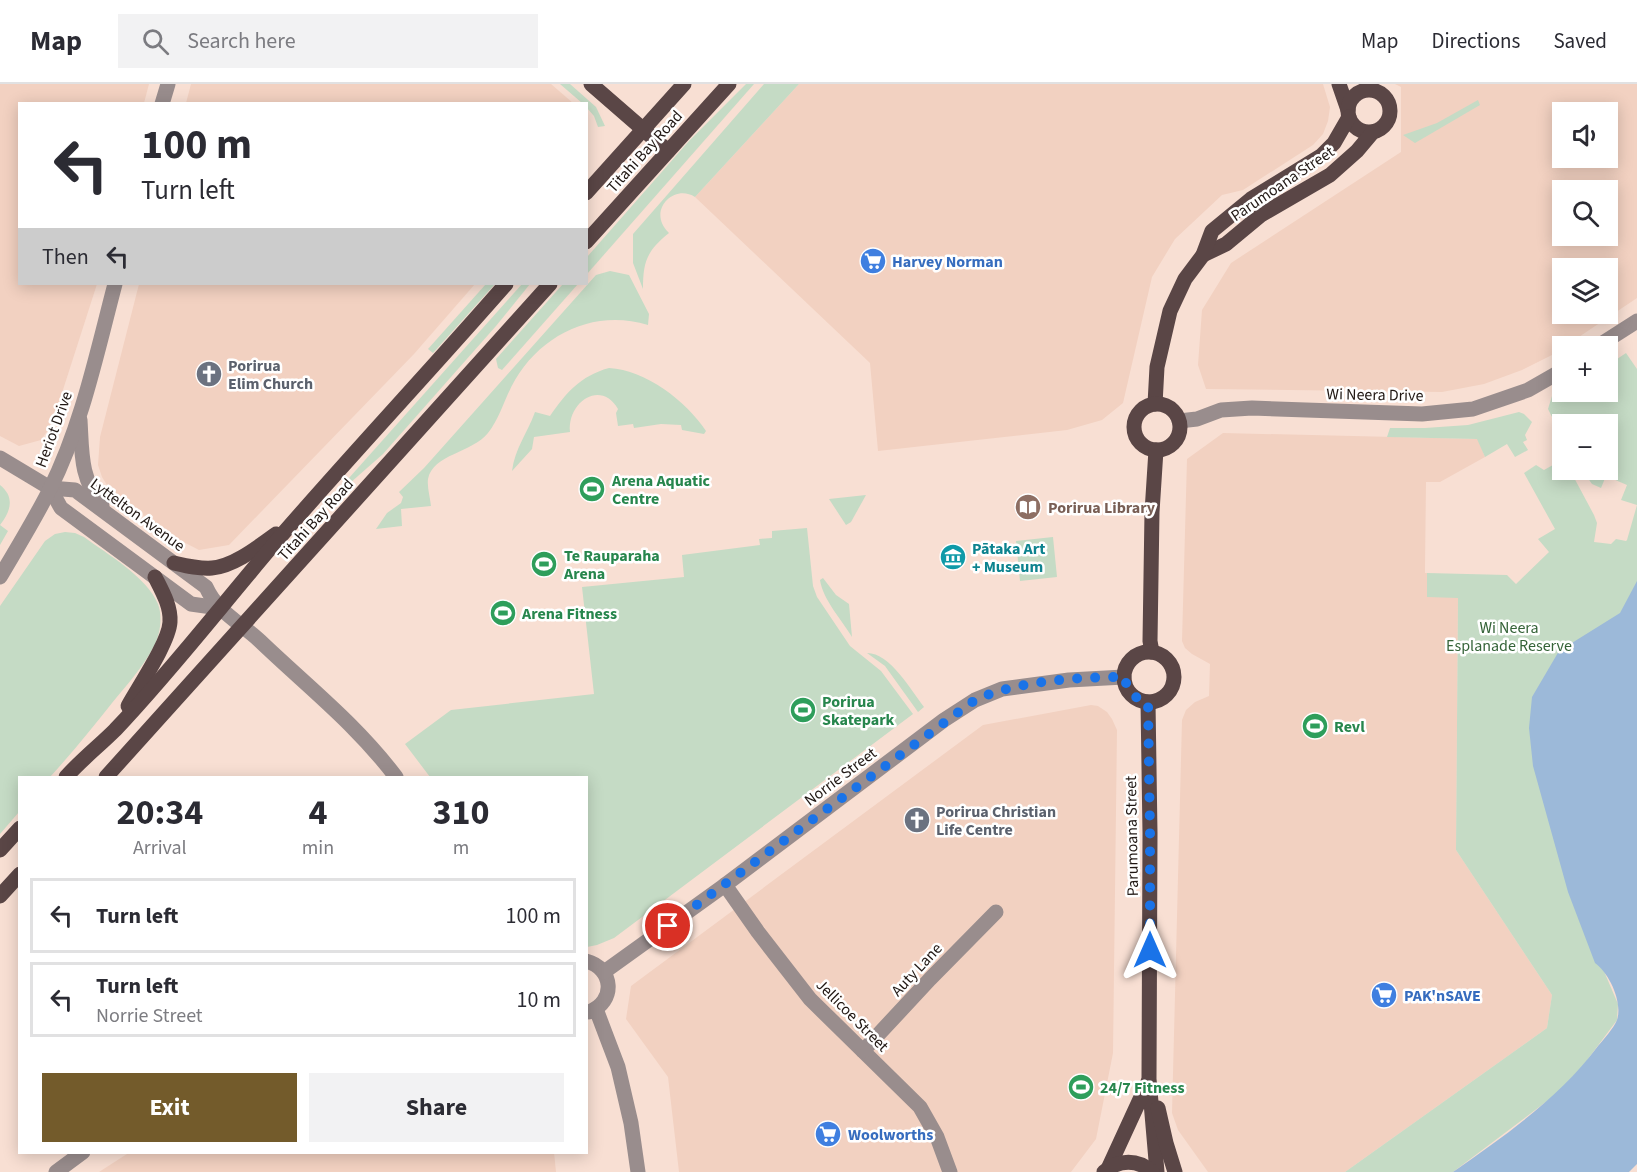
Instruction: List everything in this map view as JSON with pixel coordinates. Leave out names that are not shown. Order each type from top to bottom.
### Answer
[{"type":"main road","points":[[591,84],[668,152]]},
{"type":"main road","name":"Titahi Bay Road","points":[[588,191],[684,84]]},
{"type":"main road","name":"Titahi Bay Road","points":[[588,240],[729,84]]},
{"type":"main road","points":[[1339,84],[1349,113],[1357,128],[1365,132],[1380,129],[1389,116],[1388,102],[1375,88],[1364,91],[1353,98],[1349,113]]},
{"type":"main road","name":"Parumoana Street","points":[[1155,404],[1157,367],[1170,311],[1185,279],[1203,255],[1212,231],[1251,199],[1321,156],[1334,143],[1349,113]]},
{"type":"main road","name":"Parumoana Street","points":[[1203,255],[1226,244],[1261,215],[1330,176],[1357,151],[1373,132]]},
{"type":"main road","name":"Titahi Bay Road","points":[[67,776],[115,730],[197,638],[219,608],[294,521],[439,362],[505,285]]},
{"type":"main road","name":"Titahi Bay Road","points":[[107,776],[549,285]]},
{"type":"main road","points":[[1155,404],[1168,407],[1179,421],[1179,435],[1175,442],[1163,450],[1148,448],[1140,443],[1134,429],[1138,414],[1144,408],[1155,404]]},
{"type":"main road","points":[[1152,652],[1150,641],[1151,567],[1156,450]]},
{"type":"main road","points":[[174,563],[192,568],[213,568],[226,564],[294,521]]},
{"type":"main road","points":[[115,730],[166,639],[170,622],[168,604],[155,577]]},
{"type":"main road","points":[[1152,652],[1168,661],[1173,670],[1174,679],[1165,696],[1148,702],[1131,694],[1126,686],[1125,677],[1126,668],[1134,657],[1152,652]]},
{"type":"main road","name":"Parumoana Street","points":[[1148,702],[1149,1079],[1157,1172]]},
{"type":"main road","points":[[0,850],[18,830]]},
{"type":"main road","points":[[0,896],[18,876]]},
{"type":"main road","points":[[1149,1079],[1175,1172]]},
{"type":"main road","name":"Parumoana Street","points":[[1106,1170],[1149,1079]]},
{"type":"main road","points":[[1106,1170],[1120,1162],[1135,1162],[1152,1172]]},
{"type":"street","points":[[163,102],[168,84]]},
{"type":"street","name":"Heriot Drive","points":[[0,577],[50,488],[80,411],[115,285]]},
{"type":"street","points":[[1614,336],[1637,321]]},
{"type":"street","name":"Wi Neera Drive","points":[[1179,421],[1197,419],[1221,410],[1252,408],[1422,414],[1473,409],[1528,390],[1552,376]]},
{"type":"street","points":[[80,411],[83,468],[92,490],[109,514]]},
{"type":"street","points":[[0,458],[50,488]]},
{"type":"street","name":"Lyttelton Avenue","points":[[50,488],[61,508],[191,604],[219,608]]},
{"type":"street","name":"Lyttelton Avenue","points":[[50,488],[75,490],[206,587],[219,608],[243,626],[345,717],[395,776]]},
{"type":"street","name":"Norrie Street","points":[[604,972],[975,700],[1002,689],[1069,680],[1125,677]]},
{"type":"street","name":"Jellicoe Street","points":[[725,885],[794,980],[826,1017],[920,1107],[937,1137],[950,1172]]},
{"type":"street","name":"Auty Lane","points":[[863,1051],[996,912]]},
{"type":"street","points":[[588,962],[599,966],[608,980],[608,992],[603,1003],[591,1011],[618,1066],[631,1123],[638,1172]]},
{"type":"street","points":[[56,1172],[80,1154]]},
{"type":"shaded area","points":[[0,84],[149,84],[144,102],[18,102],[18,285],[97,285],[52,424],[41,440],[19,446],[0,436]]},
{"type":"shaded area","points":[[191,84],[551,84],[572,102],[186,102]]},
{"type":"shaded area","points":[[799,84],[1323,84],[1330,107],[1323,134],[1313,145],[1243,190],[1222,195],[1175,239],[1152,277],[1123,403],[1102,420],[1067,430],[878,451],[870,363],[695,197]]},
{"type":"shaded area","points":[[1395,84],[1637,84],[1637,298],[1618,311],[1618,258],[1552,258],[1552,324],[1598,324],[1580,336],[1552,336],[1552,355],[1522,370],[1484,384],[1442,392],[1206,389],[1198,365],[1202,310],[1231,263],[1401,152],[1401,87]]},
{"type":"shaded area","points":[[139,285],[474,285],[414,354],[229,545],[199,550],[168,534],[110,490],[98,465],[100,437]]},
{"type":"shaded area","points":[[1223,433],[1478,439],[1485,457],[1440,482],[1426,482],[1427,596],[1458,597],[1456,850],[1552,995],[1547,1028],[1345,1172],[1208,1172],[1178,1130],[1172,1113],[1182,720],[1186,710],[1195,702],[1209,696],[1210,664],[1192,654],[1185,648],[1182,641],[1187,459]]},
{"type":"shaded area","points":[[1091,705],[1098,706],[1107,712],[1117,730],[1113,1053],[1096,1139],[1071,1172],[679,1172],[668,1077],[626,1019],[631,986],[983,725]]},
{"type":"shaded area","points":[[127,1154],[554,1154],[556,1172],[99,1172]]},
{"type":"green space","points":[[560,84],[570,84],[596,107],[605,126],[598,127],[594,116],[588,109],[588,102],[581,102]]},
{"type":"green space","points":[[746,84],[754,84],[588,273],[588,256],[689,141]]},
{"type":"green space","points":[[764,84],[799,84],[695,197],[679,194],[671,196],[666,202],[660,216],[669,233],[656,245],[648,257],[645,264],[643,289],[633,263],[633,234]]},
{"type":"green space","points":[[1478,100],[1480,105],[1415,143],[1403,135],[1437,123]]},
{"type":"green space","points":[[610,271],[629,275],[649,314],[648,325],[609,320],[590,323],[572,329],[540,349],[515,380],[488,433],[473,445],[437,464],[431,471],[428,482],[431,506],[401,509],[402,526],[376,529],[387,513],[401,503],[403,497],[399,492],[424,468],[596,275]]},
{"type":"green space","points":[[485,285],[494,285],[433,353],[428,349]]},
{"type":"green space","points":[[521,285],[529,285],[383,454],[332,497]]},
{"type":"green space","points":[[562,285],[577,285],[502,370],[498,368],[496,359]]},
{"type":"green space","points":[[1626,353],[1637,369],[1637,505],[1621,500],[1627,485],[1615,480],[1618,480],[1618,414],[1552,414],[1552,417],[1548,409],[1552,396],[1552,402],[1618,402],[1618,358]]},
{"type":"green space","points":[[609,368],[637,374],[664,389],[698,420],[706,431],[704,434],[682,430],[681,425],[661,424],[634,428],[633,424],[618,426],[616,413],[618,409],[611,400],[595,395],[579,404],[571,421],[570,432],[534,437],[532,449],[512,471],[518,448],[535,412],[550,416],[575,386],[599,371]]},
{"type":"green space","points":[[1519,412],[1532,422],[1525,435],[1527,440],[1523,442],[1528,450],[1515,457],[1507,444],[1485,457],[1477,439],[1387,437],[1390,428],[1468,425]]},
{"type":"green space","name":"Wi Neera Esplanade Reserve","points":[[1536,465],[1544,470],[1552,466],[1552,480],[1575,480],[1597,523],[1594,542],[1611,544],[1616,539],[1627,540],[1637,505],[1637,958],[1603,969],[1618,1004],[1617,1020],[1582,1067],[1555,1095],[1453,1172],[1345,1172],[1547,1028],[1552,995],[1456,850],[1458,598],[1427,597],[1427,573],[1507,575],[1516,584],[1549,552],[1538,539],[1555,529],[1524,473]]},
{"type":"green space","points":[[1589,480],[1604,480],[1601,488]]},
{"type":"green space","points":[[0,485],[8,494],[10,504],[7,515],[0,525]]},
{"type":"green space","points":[[866,495],[851,522],[846,525],[829,499]]},
{"type":"green space","points":[[0,525],[8,531],[0,545]]},
{"type":"green space","points":[[807,528],[813,586],[817,597],[850,646],[881,671],[913,714],[614,938],[588,947],[588,776],[429,776],[405,744],[451,710],[594,694],[582,587],[684,577],[682,555],[760,545],[759,539],[772,538],[772,531]]},
{"type":"green space","points":[[75,533],[84,537],[136,575],[153,594],[158,604],[160,609],[159,632],[153,648],[139,670],[51,776],[18,776],[18,813],[0,834],[0,606],[45,541],[55,534]]},
{"type":"green space","points":[[1053,537],[1057,577],[1020,581],[1016,541]]},
{"type":"green space","points":[[823,578],[836,595],[849,604],[852,637],[825,595],[820,580]]},
{"type":"green space","points":[[867,653],[884,659],[892,666],[924,707],[918,712],[885,666]]},
{"type":"water","points":[[1637,581],[1637,1164],[1629,1172],[1453,1172],[1512,1130],[1549,1099],[1583,1065],[1617,1020],[1618,1005],[1614,988],[1595,963],[1568,892],[1533,766],[1529,728],[1532,697],[1559,651],[1620,613]]},
{"type":"place","name":"Harvey Norman","points":[[873,261]]},
{"type":"place","name":"Porirua Elim Church","points":[[209,374]]},
{"type":"place","name":"Arena Aquatic Centre","points":[[592,489]]},
{"type":"place","name":"Porirua Library","points":[[1028,507]]},
{"type":"place","name":"Pātaka Art + Museum","points":[[953,557]]},
{"type":"place","name":"Te Rauparaha Arena","points":[[544,564]]},
{"type":"place","name":"Arena Fitness","points":[[503,613]]},
{"type":"place","name":"Porirua Skatepark","points":[[803,710]]},
{"type":"place","name":"Revl","points":[[1315,726]]},
{"type":"place","name":"Porirua Christian Life Centre","points":[[917,820]]},
{"type":"place","name":"PAK'nSAVE","points":[[1384,995]]},
{"type":"place","name":"24/7 Fitness","points":[[1081,1087]]},
{"type":"place","name":"Woolworths","points":[[828,1134]]},
{"type":"route","points":[[668,926],[944,720],[975,700],[1002,689],[1069,680],[1125,677],[1126,686],[1131,694],[1148,702],[1150,950]]}]
